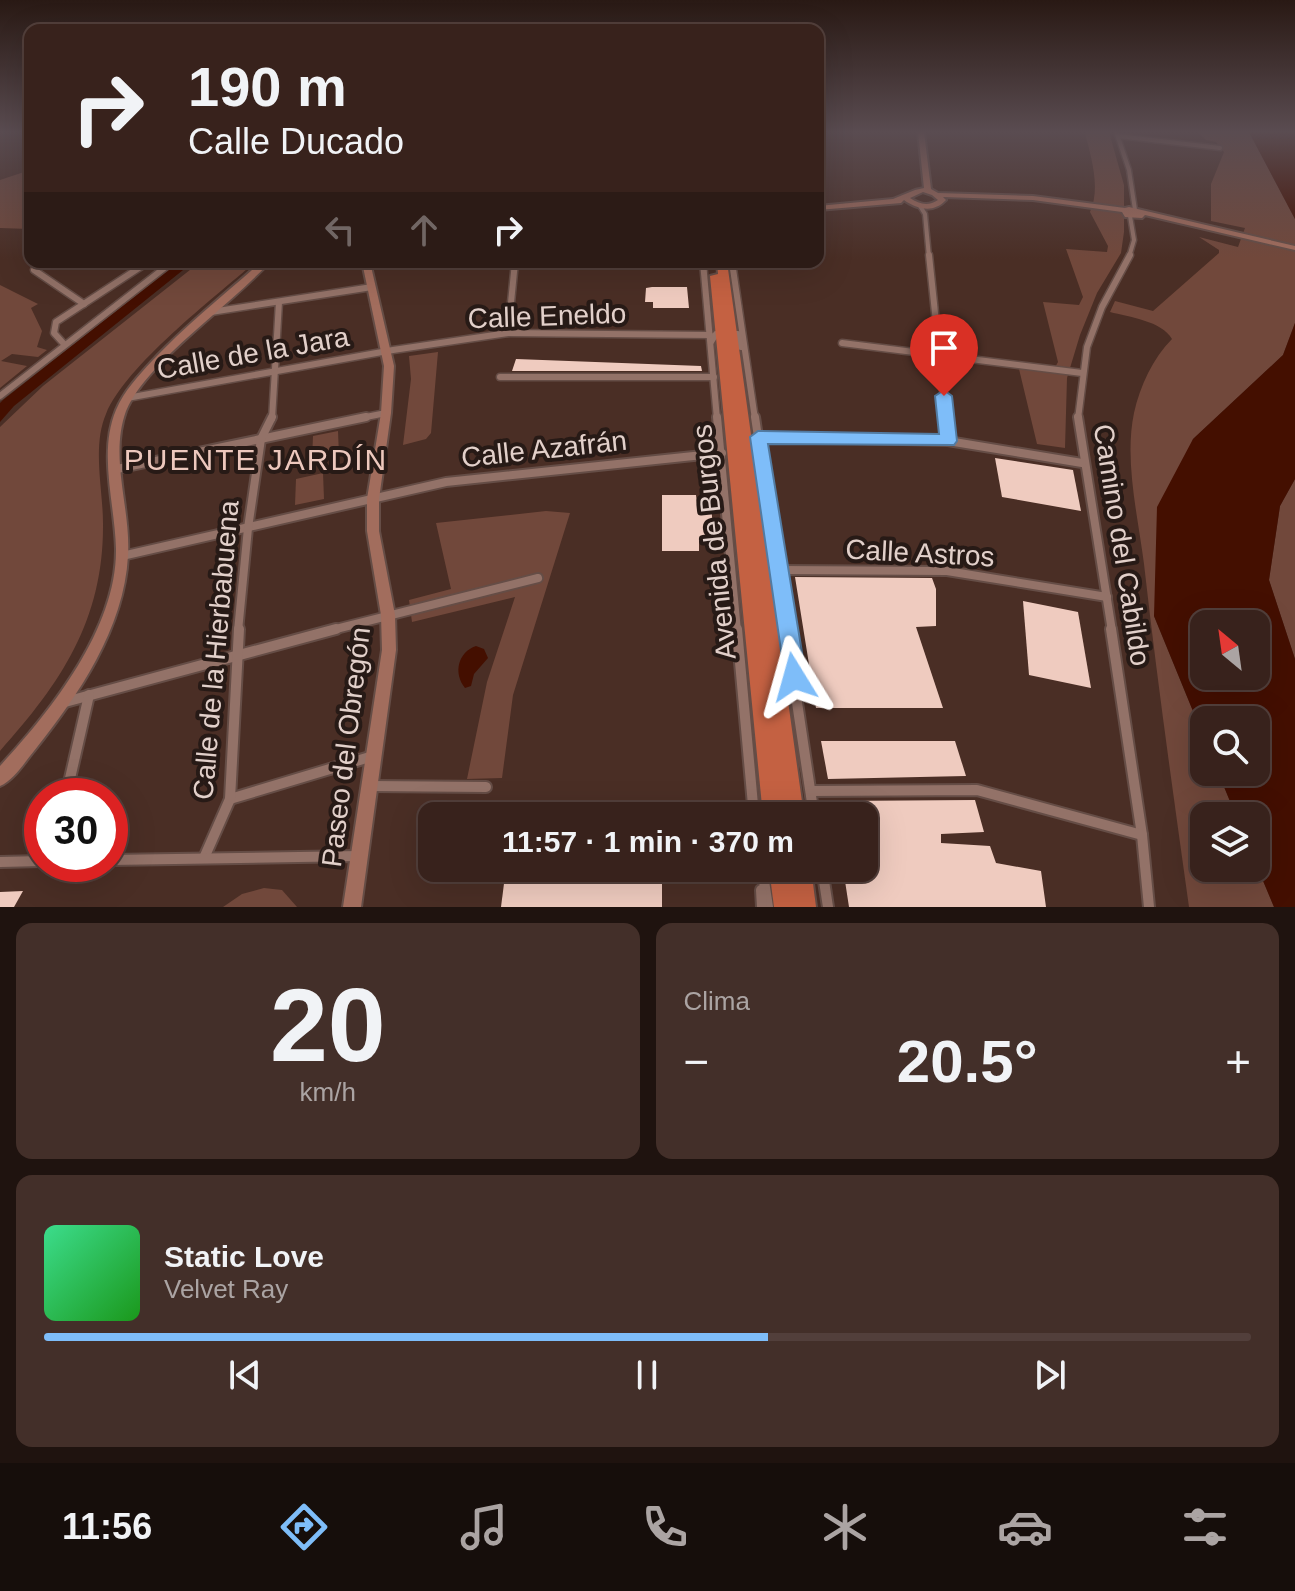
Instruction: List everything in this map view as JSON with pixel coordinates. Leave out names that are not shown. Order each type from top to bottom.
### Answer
[{"type":"highway","name":"Avenida de Burgos","points":[[714,268],[772,802]]},
{"type":"highway","name":"Avenida de Burgos","points":[[723,268],[725,280],[720,329],[753,502],[791,802]]},
{"type":"highway","points":[[782,882],[785,907]]},
{"type":"highway","points":[[802,882],[805,907]]},
{"type":"street","points":[[917,191],[920,187],[919,174]]},
{"type":"street","points":[[926,174],[928,192]]},
{"type":"street","name":"Camino del Cabildo","points":[[1129,174],[1132,248],[1094,326],[1082,373],[1078,428],[1107,597],[1142,835],[1149,907]]},
{"type":"street","points":[[907,200],[907,193],[917,191],[943,197],[1033,198],[1115,209],[1295,248]]},
{"type":"street","points":[[824,207],[907,200],[925,208],[939,204],[943,197]]},
{"type":"street","points":[[925,208],[948,441]]},
{"type":"street","points":[[64,344],[54,333],[54,326],[139,268]]},
{"type":"street","points":[[0,396],[164,268]]},
{"type":"street","points":[[0,778],[59,704],[97,641],[113,603],[122,556],[116,428],[127,398],[143,375],[259,268]]},
{"type":"street","name":"Paseo del Obregón","points":[[352,907],[389,650],[388,615],[373,531],[373,499],[390,382],[387,351],[367,268]]},
{"type":"street","points":[[508,333],[514,268]]},
{"type":"street","name":"Avenida de Burgos","points":[[704,268],[720,329],[714,374],[752,802]]},
{"type":"street","points":[[725,280],[730,277],[731,268]]},
{"type":"street","name":"Avenida de Burgos","points":[[733,268],[812,802]]},
{"type":"street","points":[[34,270],[84,304]]},
{"type":"street","points":[[705,278],[711,310],[720,329],[738,334],[744,368],[749,378]]},
{"type":"street","points":[[211,312],[372,287]]},
{"type":"street","name":"Calle de la Hierbabuena","points":[[204,858],[230,799],[236,656],[248,528],[261,439],[272,422],[279,302]]},
{"type":"street","points":[[720,329],[737,315],[739,305]]},
{"type":"street","name":"Calle Eneldo","points":[[387,351],[508,333],[720,329]]},
{"type":"street","points":[[842,343],[1082,373]]},
{"type":"street","name":"Calle de la Jara","points":[[127,398],[387,351]]},
{"type":"street","points":[[500,377],[714,374],[729,402]]},
{"type":"street","points":[[117,469],[386,413]]},
{"type":"street","points":[[758,437],[948,441],[1082,463]]},
{"type":"street","name":"Calle Azafrán","points":[[122,556],[446,482],[722,453]]},
{"type":"street","points":[[753,502],[762,465]]},
{"type":"street","points":[[734,594],[745,553]]},
{"type":"street","name":"Calle Astros","points":[[778,570],[947,571],[1107,597]]},
{"type":"street","points":[[59,704],[538,578]]},
{"type":"street","points":[[70,778],[89,695]]},
{"type":"street","points":[[230,799],[375,756]]},
{"type":"street","points":[[370,786],[486,787]]},
{"type":"street","points":[[811,791],[977,790],[1142,835]]},
{"type":"street","points":[[128,860],[359,856]]},
{"type":"street","points":[[0,862],[24,861]]},
{"type":"street","points":[[762,882],[765,907]]},
{"type":"street","points":[[823,882],[828,907]]},
{"type":"shaded area","points":[[24,174],[24,229],[0,228],[0,180]]},
{"type":"shaded area","points":[[1094,174],[1121,174],[1124,185],[1121,253],[1097,293],[1067,378],[1065,448],[1037,444],[1019,369],[1052,373],[1058,362],[1043,302],[1079,305],[1083,297],[1066,249],[1107,252],[1108,246],[1090,212]]},
{"type":"shaded area","points":[[1215,174],[1271,174],[1295,219],[1295,323],[1283,355],[1193,439],[1154,616],[1191,706],[1190,786],[1224,786],[1230,802],[1190,802],[1190,882],[1264,882],[1274,907],[1189,907],[1130,450],[1134,413],[1140,393],[1153,364],[1172,339],[1153,324],[1110,312],[1115,301],[1153,311],[1219,253],[1199,237],[1238,247],[1245,228],[1211,221],[1211,184]]},
{"type":"shaded area","points":[[1271,174],[1295,174],[1295,219]]},
{"type":"shaded area","points":[[170,268],[186,268],[14,406],[0,422],[0,403]]},
{"type":"shaded area","points":[[192,268],[248,268],[151,354],[116,395],[106,414],[99,454],[103,523],[101,558],[87,619],[60,674],[0,751],[0,427],[43,386]]},
{"type":"shaded area","points":[[0,285],[38,304],[31,308],[42,331],[37,347],[47,350],[38,357],[12,354],[1,361],[27,366],[0,388]]},
{"type":"shaded area","points":[[1295,323],[1295,479],[1280,506],[1269,580],[1295,659],[1295,907],[1274,907],[1264,882],[1270,882],[1270,802],[1230,802],[1224,786],[1270,786],[1270,706],[1191,706],[1154,616],[1157,507],[1193,439],[1283,355]]},
{"type":"shaded area","points":[[438,352],[431,433],[426,439],[403,445],[411,379],[409,356]]},
{"type":"shaded area","points":[[338,431],[339,456],[312,461],[313,436]]},
{"type":"shaded area","points":[[323,473],[324,499],[295,505],[296,479]]},
{"type":"shaded area","points":[[1295,479],[1295,659],[1269,580],[1280,506]]},
{"type":"shaded area","points":[[546,511],[570,513],[513,695],[502,778],[467,779],[487,682],[515,597],[412,622],[409,600],[451,589],[436,523]]},
{"type":"shaded area","points":[[764,518],[803,779],[792,744],[762,526]]},
{"type":"shaded area","points":[[745,612],[765,802],[760,802],[741,629]]},
{"type":"shaded area","points":[[476,646],[484,649],[488,658],[474,674],[471,686],[465,688],[459,676],[459,664],[465,653]]},
{"type":"shaded area","points":[[264,888],[282,890],[297,907],[223,907],[242,894]]},
{"type":"building","points":[[687,287],[689,308],[653,308],[653,302],[645,302],[646,288]]},
{"type":"building","points":[[516,359],[701,366],[702,371],[512,371]]},
{"type":"building","points":[[995,458],[1073,470],[1081,511],[1002,497]]},
{"type":"building","points":[[662,495],[696,495],[697,504],[711,504],[714,541],[699,541],[699,551],[662,551]]},
{"type":"building","points":[[795,577],[932,578],[936,589],[936,626],[916,627],[943,708],[816,708]]},
{"type":"building","points":[[1023,601],[1078,612],[1091,688],[1029,675]]},
{"type":"building","points":[[821,741],[955,741],[966,776],[828,779]]},
{"type":"building","points":[[975,800],[984,832],[941,834],[941,843],[990,846],[996,863],[1041,871],[1046,907],[849,907],[845,882],[878,882],[878,802],[833,801]]},
{"type":"building","points":[[504,882],[662,882],[662,907],[501,907]]},
{"type":"building","points":[[23,891],[14,907],[0,907],[0,892]]},
{"type":"district","name":"PUENTE JARDÍN","points":[[256,459]]},
{"type":"route","points":[[794,677],[758,437],[948,441],[944,396]]}]
